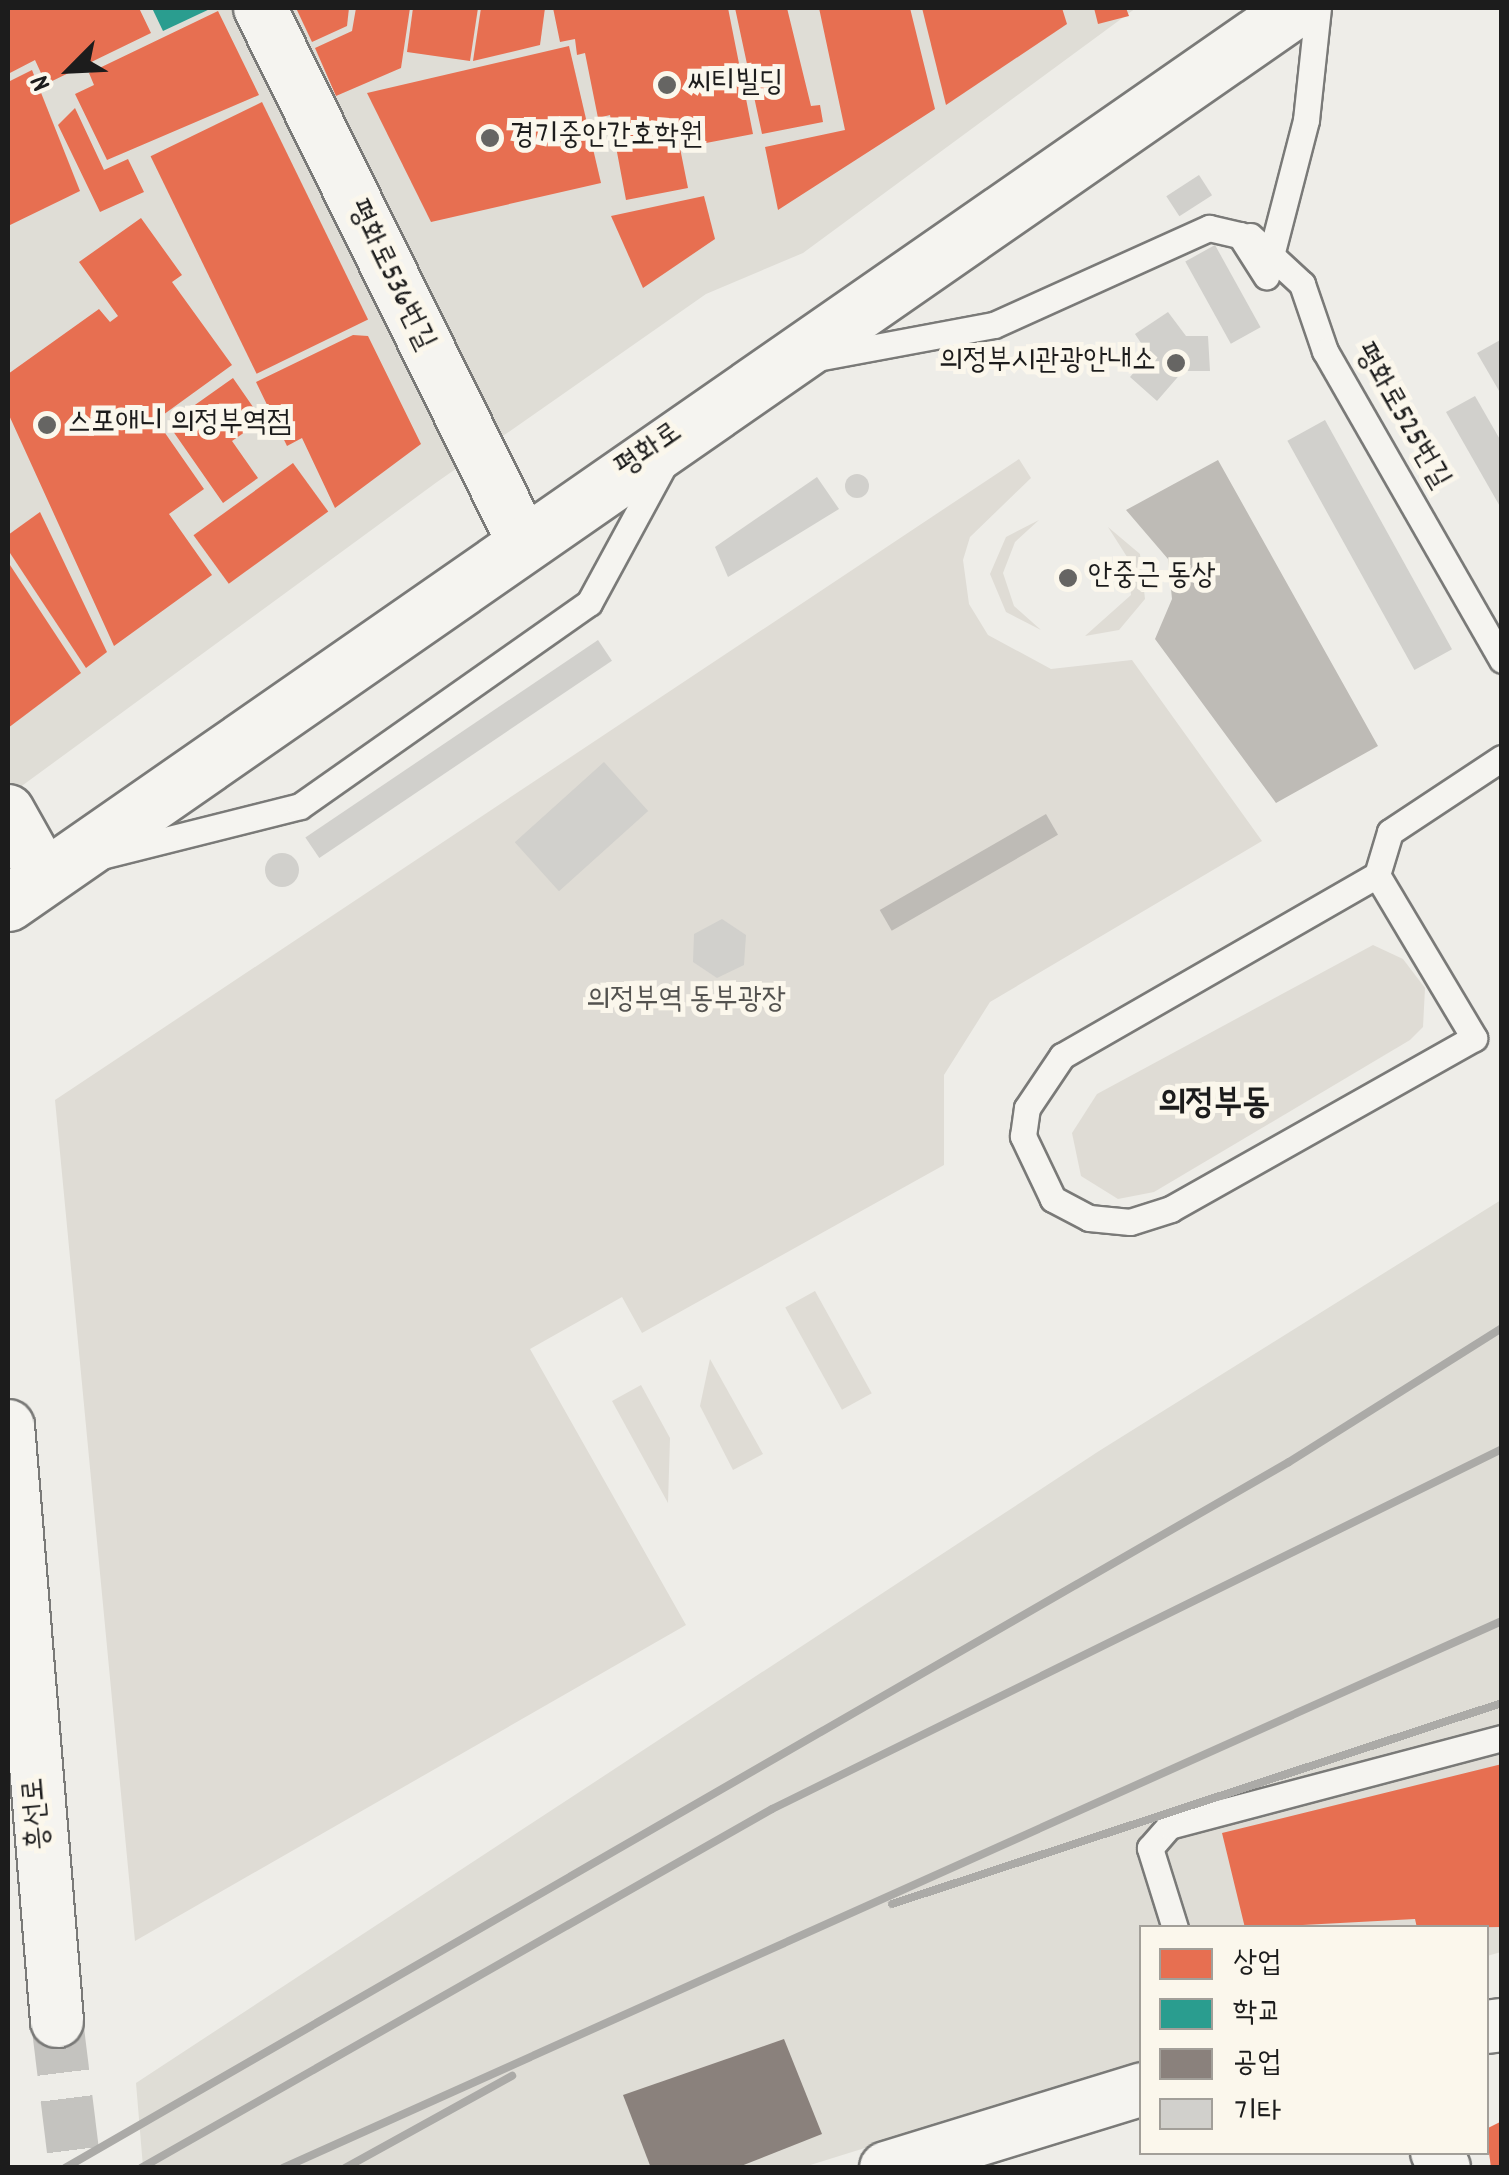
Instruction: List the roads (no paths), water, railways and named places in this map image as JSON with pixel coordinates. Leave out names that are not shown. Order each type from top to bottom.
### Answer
[{"type":"main road","points":[[1184,77],[1233,8]]},
{"type":"main road","name":"평화로","points":[[40,881],[1184,77],[1296,8]]},
{"type":"street","name":"평화로536번길","points":[[260,8],[523,541]]},
{"type":"street","points":[[8,811],[40,881]]},
{"type":"street","name":"흥선로","points":[[8,1426],[57,2022]]},
{"type":"street","points":[[913,2164],[1139,2090]]},
{"type":"lane","points":[[1270,250],[1287,189],[1318,8]]},
{"type":"lane","points":[[1287,189],[1302,284]]},
{"type":"lane","name":"평화로525번길","points":[[772,366],[994,326],[1227,227],[1270,250],[1302,284],[1325,351],[1502,660]]},
{"type":"lane","points":[[40,881],[300,806],[590,603],[685,427]]},
{"type":"lane","points":[[1377,874],[1474,1038],[1171,1210],[1130,1222],[1088,1218],[1053,1200],[1023,1136],[1027,1108],[1062,1056],[1377,874],[1390,832],[1502,758]]},
{"type":"lane","points":[[1173,1925],[1150,1848],[1169,1826],[1502,1738]]},
{"type":"tunnel","points":[[57,2021],[75,2168]]},
{"type":"railway","points":[[65,2168],[1289,1462],[1502,1328]]},
{"type":"railway","points":[[141,2168],[772,1809],[1502,1449]]},
{"type":"railway","points":[[283,2168],[1502,1621]]},
{"type":"railway","points":[[892,1904],[1502,1703]]},
{"type":"railway","points":[[345,2168],[512,2076]]},
{"type":"place","name":"씨티빌딩","points":[[667,85]]},
{"type":"place","name":"경기중안간호학원","points":[[490,138]]},
{"type":"place","name":"의정부시관광안내소","points":[[1176,363]]},
{"type":"place","name":"스포애니 의정부역점","points":[[47,425]]},
{"type":"place","name":"안중근 동상","points":[[1068,578]]},
{"type":"district","name":"의정부동","points":[[1214,1105]]},
{"type":"park label","name":"의정부역 동부광장","points":[[686,1002]]}]
